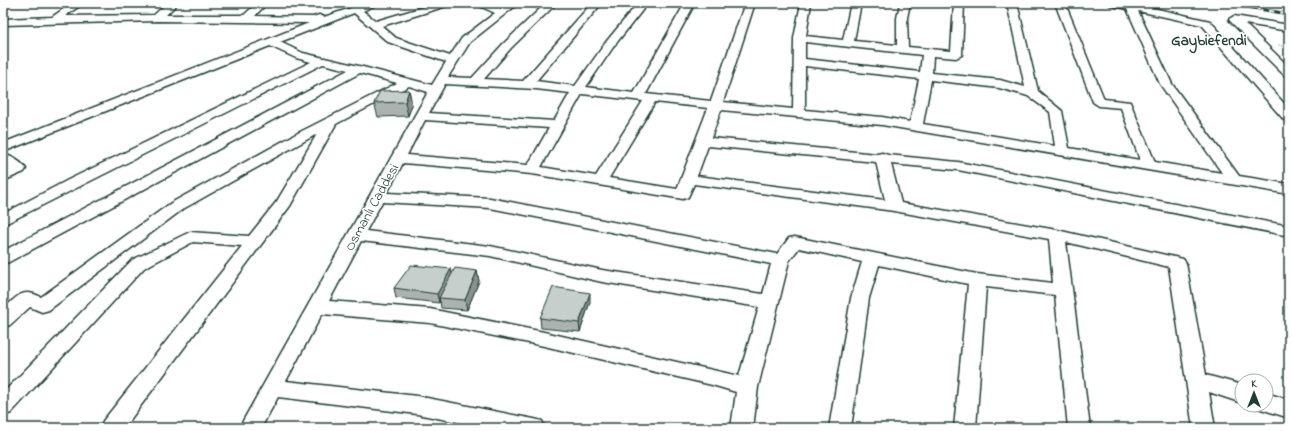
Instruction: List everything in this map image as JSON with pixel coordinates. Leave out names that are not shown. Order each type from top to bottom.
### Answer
[{"type":"street","points":[[54,19],[80,3]]},
{"type":"street","points":[[156,18],[173,3]]},
{"type":"street","points":[[247,18],[262,3]]},
{"type":"street","points":[[3,22],[54,19],[156,18],[314,20],[370,3]]},
{"type":"street","points":[[3,148],[271,42],[375,3]]},
{"type":"street","points":[[375,25],[447,3]]},
{"type":"street","points":[[478,3],[508,8]]},
{"type":"street","points":[[475,82],[507,46],[552,3]]},
{"type":"street","points":[[528,84],[597,3]]},
{"type":"street","points":[[532,170],[578,90],[610,44],[643,3]]},
{"type":"street","points":[[600,181],[645,97],[690,3]]},
{"type":"street","points":[[398,158],[532,170],[683,194],[716,105],[750,3]]},
{"type":"street","points":[[799,113],[799,38],[806,3]]},
{"type":"street","points":[[848,43],[856,3]]},
{"type":"street","points":[[903,49],[902,18],[905,3]]},
{"type":"street","points":[[799,38],[956,55],[959,3]]},
{"type":"street","points":[[1012,3],[1032,93]]},
{"type":"street","points":[[1060,3],[1099,102],[1126,105],[1148,165]]},
{"type":"street","points":[[1113,3],[1172,14],[1206,23],[1289,117]]},
{"type":"street","points":[[1131,6],[1166,84],[1234,180]]},
{"type":"street","name":"Osmanlı Caddesi","points":[[250,428],[453,60],[466,40],[508,8]]},
{"type":"street","points":[[356,10],[392,40],[453,60]]},
{"type":"street","points":[[1289,28],[1234,19],[1289,74]]},
{"type":"street","points":[[271,42],[300,56],[408,82],[438,85],[475,82],[528,84],[916,126],[1289,189]]},
{"type":"street","points":[[916,126],[926,75],[928,52]]},
{"type":"street","points":[[3,220],[73,183],[321,61]]},
{"type":"street","points":[[799,62],[1000,84],[1032,93],[1056,111],[1063,151]]},
{"type":"street","points":[[3,258],[359,69]]},
{"type":"street","points":[[3,320],[28,298],[42,305],[177,206],[408,82]]},
{"type":"street","points":[[421,116],[559,125]]},
{"type":"street","points":[[111,428],[284,203],[330,123]]},
{"type":"street","points":[[702,141],[882,157],[958,166],[1289,231]]},
{"type":"street","points":[[882,157],[894,206]]},
{"type":"street","points":[[3,158],[19,169],[3,177]]},
{"type":"street","points":[[688,179],[894,206],[1057,235],[1177,263],[1204,428]]},
{"type":"street","points":[[377,197],[490,203],[781,260]]},
{"type":"street","points":[[356,235],[490,251],[602,276],[770,302]]},
{"type":"street","points":[[1057,235],[1079,428]]},
{"type":"street","points":[[5,401],[138,264],[190,238],[254,242]]},
{"type":"street","points":[[742,428],[747,387],[781,260],[796,242],[977,280],[1064,290]]},
{"type":"street","points":[[840,428],[860,298],[872,258]]},
{"type":"street","points":[[965,428],[977,280]]},
{"type":"street","points":[[316,307],[430,316],[712,376],[747,387]]},
{"type":"street","points":[[1196,380],[1234,392]]},
{"type":"street","points":[[272,388],[417,405],[534,428]]},
{"type":"street","points":[[1274,404],[1289,409]]},
{"type":"building","points":[[409,90],[405,102],[374,103],[380,91]]},
{"type":"building","points":[[411,265],[451,269],[437,294],[394,288]]},
{"type":"building","points":[[455,268],[477,271],[465,300],[439,298]]},
{"type":"building","points":[[553,287],[590,293],[579,323],[540,318]]},
{"type":"railway","points":[[1221,3],[1289,14]]},
{"type":"district","name":"Gaybiefendi","points":[[1209,40]]}]
